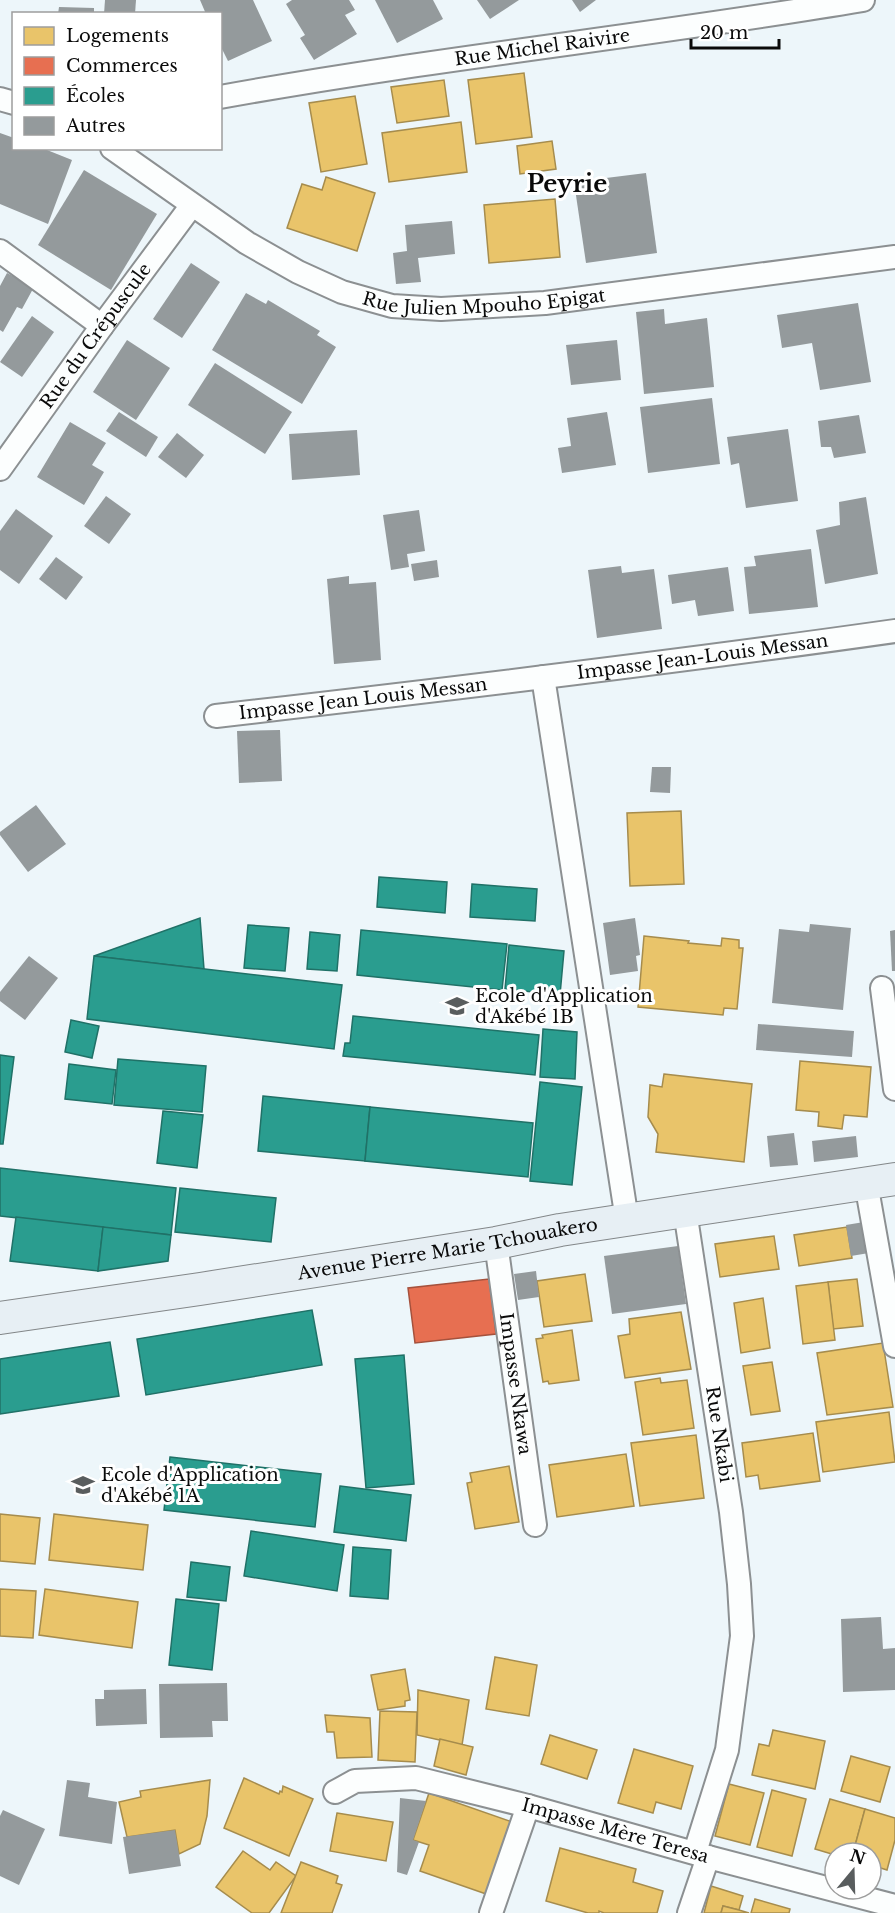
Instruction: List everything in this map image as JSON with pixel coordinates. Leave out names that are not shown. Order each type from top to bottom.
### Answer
[{"type":"main road","name":"Avenue Pierre Marie Tchouakero","points":[[0,1318],[189,1291],[560,1230],[881,1181]]},
{"type":"street","name":"Rue Michel Raivire","points":[[222,97],[446,61],[744,20],[863,0]]},
{"type":"street","name":"Rue Julien Mpouho Epigat","points":[[115,150],[247,243],[298,272],[342,292],[392,306],[441,309],[545,303],[895,257]]},
{"type":"street","name":"Rue du Crépuscule","points":[[0,469],[192,205]]},
{"type":"street","points":[[0,251],[102,326]]},
{"type":"street","name":"Impasse Jean-Louis Messan","points":[[511,682],[895,631]]},
{"type":"street","points":[[543,677],[627,1220]]},
{"type":"street","name":"Impasse Jean Louis Messan","points":[[216,716],[511,682]]},
{"type":"street","points":[[882,988],[895,1089]]},
{"type":"street","points":[[881,1181],[895,1346]]},
{"type":"street","name":"Rue Nkabi","points":[[685,1211],[731,1512],[740,1584],[742,1636],[727,1750],[701,1854]]},
{"type":"street","name":"Impasse Nkawa","points":[[496,1242],[536,1525]]},
{"type":"street","name":"Impasse Mère Teresa","points":[[335,1792],[356,1781],[416,1778],[893,1904]]},
{"type":"street","points":[[491,1913],[528,1806]]},
{"type":"street","points":[[689,1913],[701,1854]]},
{"type":"building: Logements","points":[[524,73],[532,137],[476,144],[468,80]]},
{"type":"building: Logements","points":[[444,80],[449,116],[397,123],[391,87]]},
{"type":"building: Logements","points":[[355,96],[367,164],[321,172],[309,103]]},
{"type":"building: Logements","points":[[461,122],[467,172],[389,182],[382,133]]},
{"type":"building: Logements","points":[[552,141],[556,169],[520,174],[517,146]]},
{"type":"building: Logements","points":[[326,177],[375,193],[357,251],[287,228],[302,184],[322,190]]},
{"type":"building: Logements","points":[[555,199],[560,257],[489,263],[484,205]]},
{"type":"building: Logements","points":[[681,811],[684,884],[630,886],[627,813]]},
{"type":"building: Logements","points":[[644,936],[721,946],[722,938],[739,940],[739,948],[743,948],[737,1009],[724,1008],[723,1015],[638,1007]]},
{"type":"building: Logements","points":[[800,1061],[871,1067],[867,1117],[844,1115],[842,1129],[818,1126],[819,1112],[796,1110]]},
{"type":"building: Logements","points":[[664,1074],[752,1084],[744,1162],[656,1152],[658,1134],[648,1117],[650,1085],[662,1087]]},
{"type":"building: Logements","points":[[847,1227],[852,1258],[799,1266],[794,1235]]},
{"type":"building: Logements","points":[[774,1236],[779,1269],[720,1277],[715,1244]]},
{"type":"building: Logements","points":[[585,1274],[592,1321],[544,1327],[537,1281]]},
{"type":"building: Logements","points":[[857,1279],[863,1326],[833,1329],[828,1282]]},
{"type":"building: Logements","points":[[828,1282],[835,1340],[803,1344],[796,1286]]},
{"type":"building: Logements","points":[[763,1298],[770,1348],[741,1353],[734,1303]]},
{"type":"building: Logements","points":[[681,1312],[691,1369],[625,1378],[618,1336],[630,1334],[629,1319]]},
{"type":"building: Logements","points":[[572,1330],[579,1380],[549,1384],[548,1381],[543,1382],[536,1339],[543,1338],[542,1335]]},
{"type":"building: Logements","points":[[883,1343],[893,1407],[827,1415],[817,1353]]},
{"type":"building: Logements","points":[[772,1362],[780,1411],[751,1415],[743,1366]]},
{"type":"building: Logements","points":[[660,1378],[661,1383],[687,1380],[694,1428],[643,1435],[635,1382]]},
{"type":"building: Logements","points":[[889,1412],[895,1462],[823,1472],[816,1422]]},
{"type":"building: Logements","points":[[813,1433],[820,1481],[760,1489],[758,1475],[746,1477],[742,1443]]},
{"type":"building: Logements","points":[[696,1435],[704,1498],[640,1506],[631,1443]]},
{"type":"building: Logements","points":[[626,1454],[634,1506],[557,1517],[549,1465]]},
{"type":"building: Logements","points":[[509,1466],[519,1522],[475,1529],[467,1483],[472,1482],[470,1473]]},
{"type":"building: Logements","points":[[0,1514],[40,1518],[35,1564],[0,1561]]},
{"type":"building: Logements","points":[[54,1514],[148,1525],[143,1570],[49,1560]]},
{"type":"building: Logements","points":[[0,1589],[36,1591],[33,1638],[0,1636]]},
{"type":"building: Logements","points":[[45,1589],[138,1602],[132,1648],[39,1635]]},
{"type":"building: Logements","points":[[495,1657],[537,1665],[529,1716],[486,1709]]},
{"type":"building: Logements","points":[[405,1669],[410,1700],[405,1701],[405,1706],[378,1710],[371,1675]]},
{"type":"building: Logements","points":[[418,1690],[469,1700],[462,1745],[417,1735]]},
{"type":"building: Logements","points":[[380,1711],[417,1712],[415,1762],[378,1760]]},
{"type":"building: Logements","points":[[325,1715],[370,1718],[372,1757],[337,1758],[334,1732],[327,1732]]},
{"type":"building: Logements","points":[[773,1730],[825,1741],[815,1789],[752,1775],[759,1744],[769,1746]]},
{"type":"building: Logements","points":[[550,1735],[597,1750],[587,1779],[541,1764]]},
{"type":"building: Logements","points":[[440,1739],[473,1747],[466,1775],[434,1766]]},
{"type":"building: Logements","points":[[634,1749],[693,1766],[681,1809],[656,1802],[653,1813],[618,1803]]},
{"type":"building: Logements","points":[[851,1756],[890,1767],[880,1802],[841,1791]]},
{"type":"building: Logements","points":[[244,1778],[279,1794],[283,1786],[313,1799],[289,1856],[224,1828]]},
{"type":"building: Logements","points":[[210,1780],[207,1816],[200,1844],[179,1854],[175,1830],[127,1837],[119,1802],[141,1797],[140,1791]]},
{"type":"building: Logements","points":[[729,1784],[764,1793],[750,1845],[715,1836]]},
{"type":"building: Logements","points":[[772,1790],[806,1799],[792,1856],[757,1847]]},
{"type":"building: Logements","points":[[429,1793],[515,1823],[489,1895],[420,1871],[429,1845],[413,1840]]},
{"type":"building: Logements","points":[[830,1799],[865,1809],[856,1841],[823,1841],[823,1851],[815,1849]]},
{"type":"building: Logements","points":[[865,1809],[895,1818],[895,1840],[887,1870],[883,1869],[883,1841],[856,1841]]},
{"type":"building: Logements","points":[[337,1813],[393,1822],[386,1861],[330,1851]]},
{"type":"building: Logements","points":[[560,1848],[636,1869],[633,1882],[663,1891],[657,1913],[604,1913],[599,1911],[599,1913],[588,1913],[546,1901]]},
{"type":"building: Logements","points":[[243,1851],[270,1870],[276,1862],[296,1876],[269,1913],[252,1913],[216,1887]]},
{"type":"building: Logements","points":[[301,1862],[338,1876],[336,1883],[342,1885],[332,1913],[281,1913]]},
{"type":"building: Logements","points":[[711,1886],[743,1896],[739,1910],[723,1906],[721,1913],[704,1913]]},
{"type":"building: Logements","points":[[755,1899],[790,1909],[789,1913],[751,1913]]},
{"type":"building: Logements","points":[[723,1906],[739,1910],[749,1913],[721,1913]]},
{"type":"building: Commerces","points":[[489,1279],[496,1334],[415,1343],[408,1288]]},
{"type":"building: Écoles","points":[[379,877],[447,882],[445,913],[377,907]]},
{"type":"building: Écoles","points":[[472,884],[537,889],[535,921],[470,917]]},
{"type":"building: Écoles","points":[[200,918],[204,969],[94,956]]},
{"type":"building: Écoles","points":[[248,925],[289,928],[285,971],[244,968]]},
{"type":"building: Écoles","points":[[361,930],[507,944],[502,990],[357,975]]},
{"type":"building: Écoles","points":[[310,932],[340,935],[337,971],[307,969]]},
{"type":"building: Écoles","points":[[509,945],[564,951],[560,995],[505,989]]},
{"type":"building: Écoles","points":[[94,956],[342,985],[334,1049],[87,1019]]},
{"type":"building: Écoles","points":[[353,1016],[539,1035],[535,1075],[343,1056],[345,1043],[350,1043]]},
{"type":"building: Écoles","points":[[71,1020],[99,1026],[92,1058],[65,1052]]},
{"type":"building: Écoles","points":[[543,1029],[577,1032],[575,1079],[540,1077]]},
{"type":"building: Écoles","points":[[0,1055],[14,1057],[3,1144],[0,1144]]},
{"type":"building: Écoles","points":[[118,1059],[206,1066],[202,1112],[114,1105]]},
{"type":"building: Écoles","points":[[69,1064],[116,1070],[112,1104],[65,1099]]},
{"type":"building: Écoles","points":[[540,1082],[582,1087],[572,1185],[530,1181]]},
{"type":"building: Écoles","points":[[263,1096],[370,1107],[365,1161],[258,1151]]},
{"type":"building: Écoles","points":[[370,1107],[533,1123],[528,1177],[365,1161]]},
{"type":"building: Écoles","points":[[163,1111],[203,1115],[197,1168],[157,1163]]},
{"type":"building: Écoles","points":[[0,1168],[176,1188],[171,1235],[0,1216]]},
{"type":"building: Écoles","points":[[180,1188],[276,1198],[271,1242],[175,1232]]},
{"type":"building: Écoles","points":[[16,1217],[103,1227],[98,1271],[10,1261]]},
{"type":"building: Écoles","points":[[103,1227],[171,1235],[168,1261],[98,1271]]},
{"type":"building: Écoles","points":[[312,1310],[322,1365],[146,1395],[137,1339]]},
{"type":"building: Écoles","points":[[110,1342],[119,1396],[0,1414],[0,1359]]},
{"type":"building: Écoles","points":[[404,1355],[414,1484],[366,1488],[355,1359]]},
{"type":"building: Écoles","points":[[170,1457],[321,1474],[315,1527],[164,1510]]},
{"type":"building: Écoles","points":[[340,1486],[411,1495],[406,1541],[334,1532]]},
{"type":"building: Écoles","points":[[251,1531],[344,1545],[337,1591],[244,1576]]},
{"type":"building: Écoles","points":[[353,1547],[391,1550],[388,1599],[350,1596]]},
{"type":"building: Écoles","points":[[191,1562],[230,1567],[226,1601],[187,1597]]},
{"type":"building: Écoles","points":[[176,1599],[219,1604],[212,1670],[169,1665]]},
{"type":"building: Autres","points":[[105,0],[136,0],[135,12],[104,12]]},
{"type":"building: Autres","points":[[200,0],[253,0],[272,41],[228,61],[222,49],[222,12],[205,12]]},
{"type":"building: Autres","points":[[292,0],[349,0],[355,10],[345,15],[357,34],[314,60],[300,38],[305,35],[286,4]]},
{"type":"building: Autres","points":[[375,0],[433,0],[443,19],[397,43]]},
{"type":"building: Autres","points":[[477,0],[519,0],[490,19]]},
{"type":"building: Autres","points":[[572,0],[596,0],[580,12]]},
{"type":"building: Autres","points":[[59,7],[94,8],[94,12],[58,12]]},
{"type":"building: Autres","points":[[0,133],[12,137],[12,150],[47,150],[72,160],[48,224],[0,204]]},
{"type":"building: Autres","points":[[84,170],[157,214],[111,290],[38,245]]},
{"type":"building: Autres","points":[[646,173],[657,253],[586,263],[574,182]]},
{"type":"building: Autres","points":[[452,221],[455,254],[418,258],[421,282],[396,284],[393,253],[407,251],[405,225]]},
{"type":"building: Autres","points":[[191,263],[220,282],[182,338],[153,319]]},
{"type":"building: Autres","points":[[7,273],[34,287],[22,309],[17,307],[3,332],[0,330],[0,286]]},
{"type":"building: Autres","points":[[246,293],[266,304],[268,300],[320,331],[317,335],[336,347],[302,404],[212,350]]},
{"type":"building: Autres","points":[[858,303],[871,382],[820,390],[812,343],[782,348],[777,315]]},
{"type":"building: Autres","points":[[664,309],[665,324],[707,318],[714,387],[644,394],[636,312]]},
{"type":"building: Autres","points":[[32,316],[54,332],[22,377],[0,362]]},
{"type":"building: Autres","points":[[127,340],[170,368],[136,420],[93,392]]},
{"type":"building: Autres","points":[[617,340],[621,380],[571,385],[566,345]]},
{"type":"building: Autres","points":[[215,363],[292,412],[265,454],[188,405]]},
{"type":"building: Autres","points":[[712,398],[720,464],[648,473],[640,407]]},
{"type":"building: Autres","points":[[119,412],[158,437],[146,457],[106,431]]},
{"type":"building: Autres","points":[[607,412],[616,465],[562,473],[558,448],[571,446],[567,418]]},
{"type":"building: Autres","points":[[859,415],[866,453],[834,458],[831,447],[821,447],[818,421]]},
{"type":"building: Autres","points":[[70,422],[106,443],[92,465],[104,472],[84,505],[37,477]]},
{"type":"building: Autres","points":[[788,429],[798,501],[746,508],[739,463],[731,465],[727,437]]},
{"type":"building: Autres","points":[[357,430],[360,475],[292,480],[289,434]]},
{"type":"building: Autres","points":[[177,433],[204,455],[186,478],[158,457]]},
{"type":"building: Autres","points":[[106,496],[131,514],[109,544],[84,526]]},
{"type":"building: Autres","points":[[866,497],[878,574],[825,584],[816,530],[840,525],[839,502]]},
{"type":"building: Autres","points":[[16,509],[53,536],[19,584],[0,570],[0,531]]},
{"type":"building: Autres","points":[[419,510],[425,551],[407,554],[409,567],[391,570],[383,515]]},
{"type":"building: Autres","points":[[811,549],[818,607],[749,614],[744,567],[756,566],[754,556]]},
{"type":"building: Autres","points":[[56,557],[83,577],[66,600],[39,579]]},
{"type":"building: Autres","points":[[437,560],[439,577],[414,581],[411,564]]},
{"type":"building: Autres","points":[[621,566],[622,573],[654,569],[662,629],[597,638],[588,570]]},
{"type":"building: Autres","points":[[728,567],[734,611],[698,616],[695,600],[672,604],[668,575]]},
{"type":"building: Autres","points":[[349,576],[349,584],[376,582],[381,660],[334,664],[327,579]]},
{"type":"building: Autres","points":[[280,730],[282,781],[239,783],[237,731]]},
{"type":"building: Autres","points":[[652,767],[671,767],[670,793],[650,792]]},
{"type":"building: Autres","points":[[36,805],[66,844],[28,872],[0,832]]},
{"type":"building: Autres","points":[[635,918],[640,955],[636,956],[638,971],[610,975],[603,923]]},
{"type":"building: Autres","points":[[810,924],[851,928],[843,1010],[772,1003],[779,929],[809,932]]},
{"type":"building: Autres","points":[[895,930],[895,971],[892,971],[890,931]]},
{"type":"building: Autres","points":[[29,956],[58,978],[25,1020],[0,1001],[0,992]]},
{"type":"building: Autres","points":[[758,1024],[854,1031],[852,1057],[756,1050]]},
{"type":"building: Autres","points":[[794,1133],[798,1165],[770,1167],[767,1136]]},
{"type":"building: Autres","points":[[856,1136],[858,1157],[814,1162],[812,1141]]},
{"type":"building: Autres","points":[[864,1222],[869,1253],[851,1256],[846,1225]]},
{"type":"building: Autres","points":[[678,1246],[686,1304],[612,1314],[604,1256]]},
{"type":"building: Autres","points":[[536,1271],[539,1297],[518,1300],[514,1274]]},
{"type":"building: Autres","points":[[881,1617],[883,1649],[895,1648],[895,1690],[843,1692],[841,1619]]},
{"type":"building: Autres","points":[[227,1683],[228,1721],[212,1721],[213,1737],[160,1738],[159,1684]]},
{"type":"building: Autres","points":[[146,1689],[147,1724],[96,1726],[95,1699],[104,1699],[104,1690]]},
{"type":"building: Autres","points":[[67,1780],[90,1783],[88,1797],[117,1802],[112,1844],[59,1836]]},
{"type":"building: Autres","points":[[400,1798],[426,1801],[413,1840],[419,1842],[407,1875],[397,1872]]},
{"type":"building: Autres","points":[[3,1810],[45,1829],[19,1885],[0,1876],[0,1816]]},
{"type":"building: Autres","points":[[175,1830],[181,1866],[129,1874],[123,1837]]},
{"type":"place","name":"Ecole d'Application d'Akébé 1B","points":[[457,1006]]},
{"type":"place","name":"Ecole d'Application d'Akébé 1A","points":[[83,1485]]},
{"type":"district","name":"Peyrie","points":[[567,184]]}]
